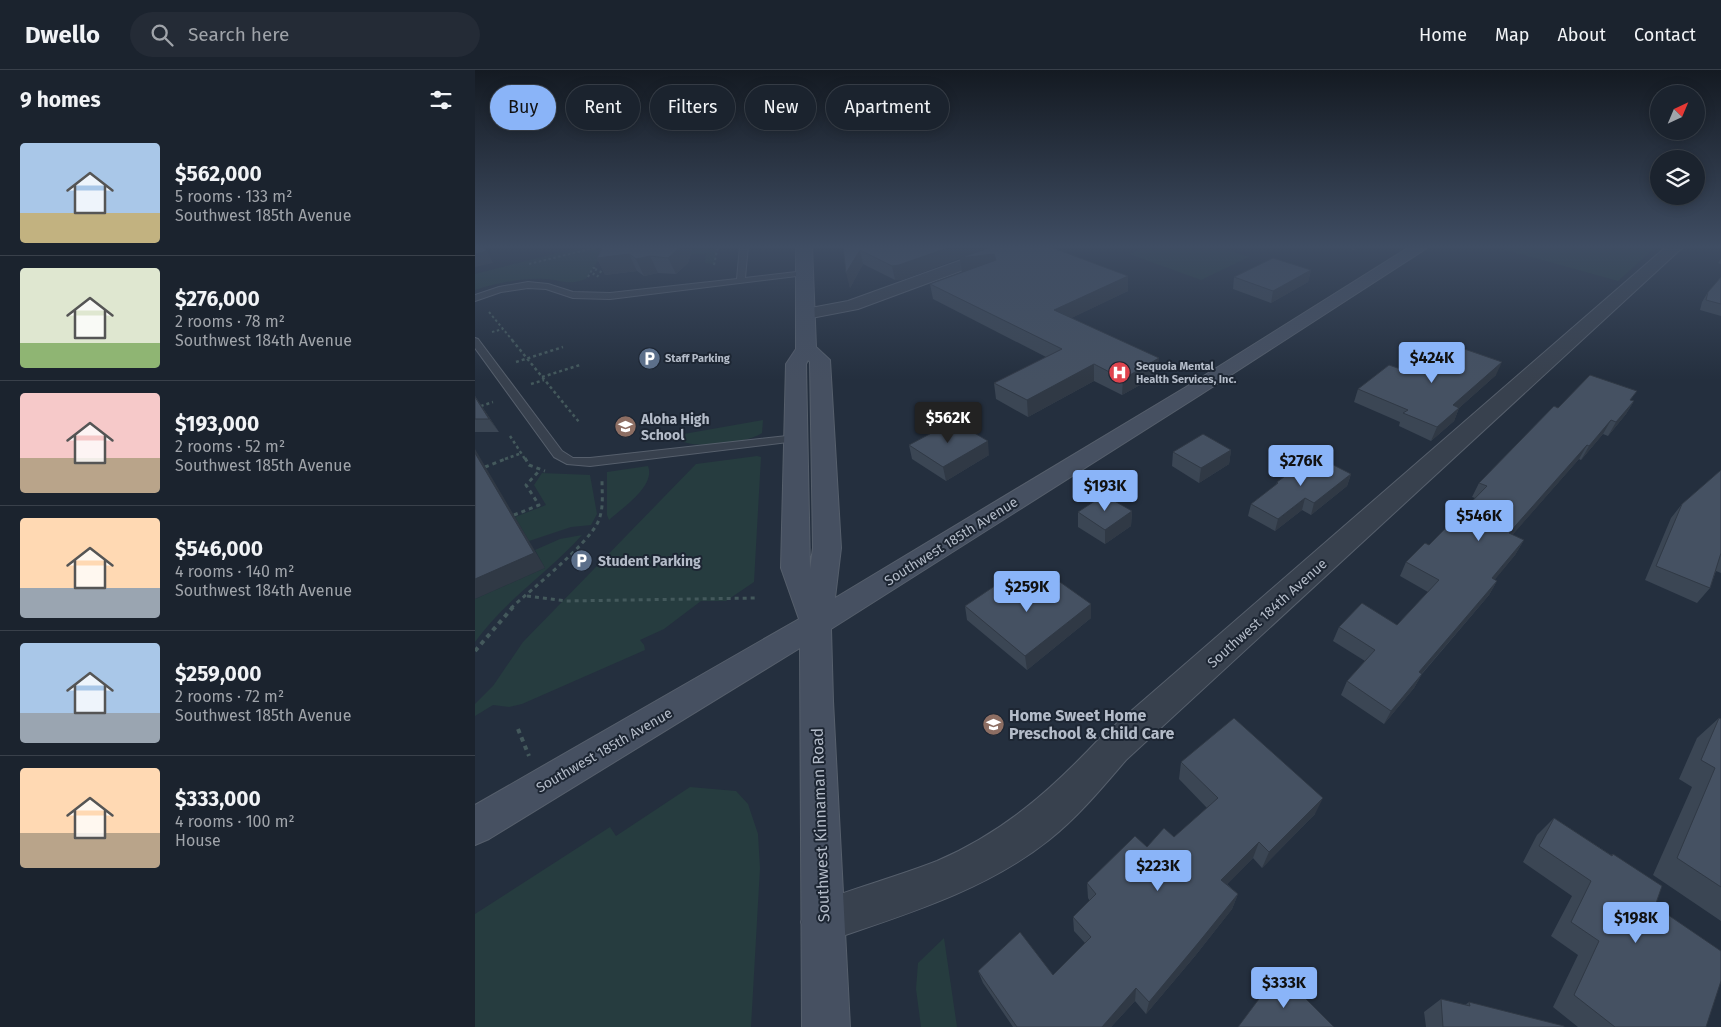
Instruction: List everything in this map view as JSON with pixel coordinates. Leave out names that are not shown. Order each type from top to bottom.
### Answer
[{"type":"main road","name":"Southwest Kinnaman Road","points":[[805,291],[806,349],[796,364],[795,568],[816,624]]},
{"type":"main road","name":"Southwest 185th Avenue","points":[[475,826],[816,624],[1351,291]]},
{"type":"main road","name":"Southwest Kinnaman Road","points":[[806,349],[820,360],[827,548],[816,624],[825,1027]]},
{"type":"street","points":[[806,314],[852,304],[889,291]]},
{"type":"street","name":"Southwest 184th Avenue","points":[[822,922],[945,879],[1025,834],[1073,793],[1113,749],[1626,291]]},
{"type":"lane","points":[[475,298],[497,291]]},
{"type":"lane","points":[[557,291],[610,296],[657,291]]},
{"type":"lane","points":[[475,341],[557,454],[571,461],[627,459],[796,438]]},
{"type":"path","points":[[485,307],[579,422]]},
{"type":"path","points":[[527,358],[563,347]]},
{"type":"path","points":[[530,384],[580,365]]},
{"type":"path","points":[[475,408],[488,403]]},
{"type":"path","points":[[510,436],[529,465],[540,470],[526,485],[539,505],[514,515]]},
{"type":"path","points":[[485,467],[522,453]]},
{"type":"path","points":[[475,651],[509,610],[527,596],[587,538],[599,522],[602,509],[602,477]]},
{"type":"path","points":[[527,596],[566,600],[755,598]]},
{"type":"green space","points":[[763,420],[762,433],[745,440],[697,445],[680,440],[678,435]]},
{"type":"green space","points":[[761,457],[754,582],[726,601],[701,601],[664,629],[640,640],[645,650],[522,704],[509,707],[493,705],[475,716],[475,704],[493,686],[523,642],[696,464]]},
{"type":"green space","points":[[648,466],[649,474],[643,489],[609,520],[607,515],[607,472]]},
{"type":"green space","points":[[542,473],[590,475],[597,514],[591,525],[571,527],[529,541],[515,517],[546,505],[534,485]]},
{"type":"green space","points":[[582,535],[499,613],[475,642],[475,599],[545,568],[535,550],[560,539]]},
{"type":"green space","points":[[690,787],[736,791],[748,804],[758,834],[760,868],[751,1027],[475,1027],[475,914],[610,827],[616,836]]},
{"type":"green space","points":[[944,938],[957,1027],[921,1027],[916,989],[918,963]]},
{"type":"building","points":[[944,291],[1096,291],[1054,310],[1159,358],[1123,379],[1094,364],[1027,400],[994,383],[1062,349]]},
{"type":"building","points":[[1721,291],[1721,304],[1706,300],[1708,292]]},
{"type":"building","points":[[1450,344],[1502,362],[1453,405],[1459,408],[1437,427],[1403,413],[1408,410],[1358,389],[1389,365],[1412,373]]},
{"type":"building","points":[[1590,375],[1637,391],[1630,400],[1634,401],[1616,422],[1611,420],[1589,446],[1587,445],[1509,533],[1524,540],[1492,578],[1497,581],[1419,672],[1422,674],[1391,711],[1347,681],[1375,650],[1339,627],[1362,603],[1397,625],[1439,580],[1406,562],[1425,543],[1429,545],[1487,486],[1479,483],[1554,406],[1558,408]]},
{"type":"building","points":[[475,397],[489,419],[475,419]]},
{"type":"building","points":[[954,421],[988,441],[943,467],[909,445]]},
{"type":"building","points":[[1203,434],[1231,450],[1201,468],[1173,452]]},
{"type":"building","points":[[475,453],[534,553],[475,579]]},
{"type":"building","points":[[1314,455],[1351,474],[1314,503],[1305,498],[1278,519],[1251,504],[1277,482]]},
{"type":"building","points":[[1721,470],[1721,553],[1710,588],[1656,566],[1682,504]]},
{"type":"building","points":[[1104,495],[1132,511],[1105,530],[1078,512]]},
{"type":"building","points":[[1008,577],[1037,599],[1060,582],[1091,604],[1025,656],[965,606]]},
{"type":"building","points":[[1234,718],[1323,798],[1269,852],[1259,842],[1221,880],[1238,894],[1149,1002],[1136,988],[1102,1027],[1017,1027],[978,971],[1020,932],[1053,975],[1091,937],[1073,917],[1096,894],[1087,883],[1135,836],[1147,847],[1164,828],[1174,837],[1218,798],[1181,762]]},
{"type":"building","points":[[1719,718],[1721,719],[1721,887],[1677,858],[1715,768],[1701,760]]},
{"type":"building","points":[[1554,818],[1662,886],[1655,906],[1721,951],[1721,981],[1706,1027],[1615,1027],[1574,995],[1599,941],[1571,922],[1591,881],[1539,846]]},
{"type":"building","points":[[1279,972],[1334,1027],[1238,1027]]},
{"type":"building","points":[[1441,999],[1470,1006],[1469,1002],[1564,1027],[1443,1027]]},
{"type":"place","name":"Staff Parking","points":[[649,358]]},
{"type":"place","name":"Sequoia Mental Health Services, Inc.","points":[[1120,372]]},
{"type":"place","name":"Aloha High School","points":[[625,427]]},
{"type":"place","name":"Student Parking","points":[[582,561]]},
{"type":"place","name":"Home Sweet Home Preschool & Child Care","points":[[993,724]]}]
